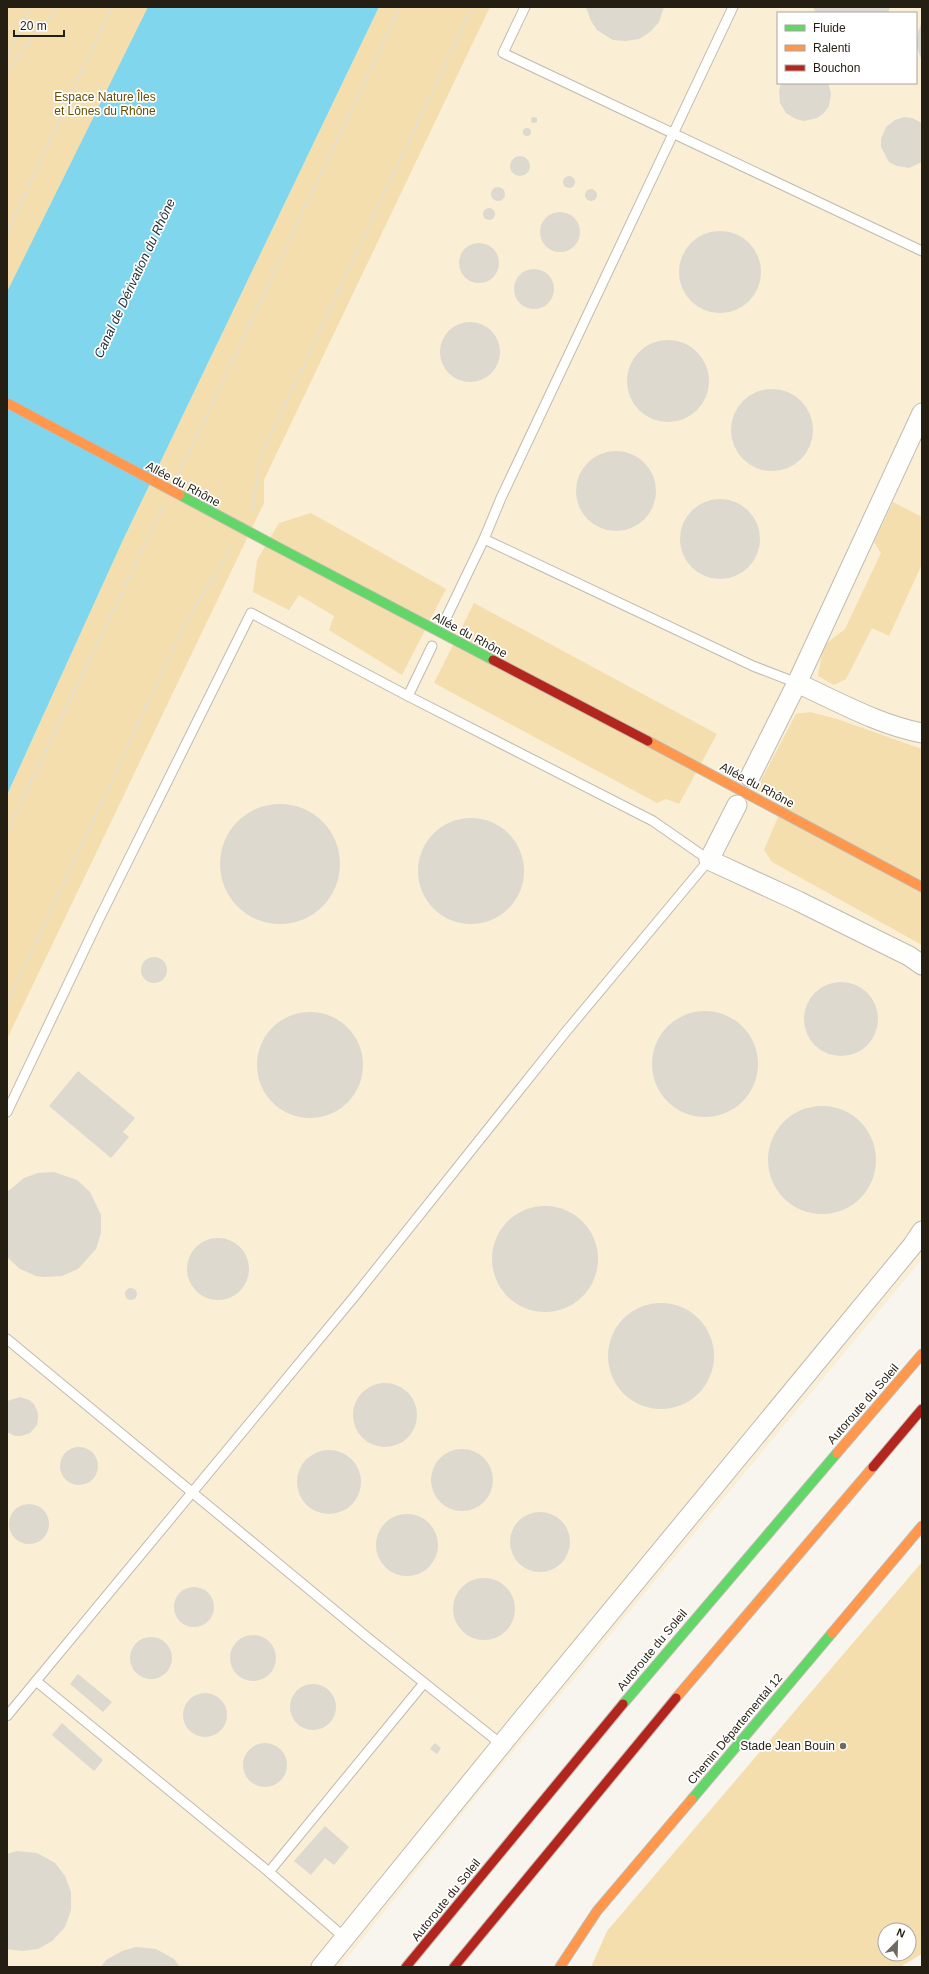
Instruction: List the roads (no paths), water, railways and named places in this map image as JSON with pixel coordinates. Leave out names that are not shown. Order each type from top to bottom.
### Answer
[{"type":"main road","name":"Allée du Rhône","points":[[7,403],[270,543],[742,790],[922,887]]},
{"type":"main road","name":"Autoroute du Soleil","points":[[406,1967],[612,1716],[922,1354]]},
{"type":"main road","points":[[454,1967],[639,1741],[922,1409]]},
{"type":"main road","name":"Chemin Départemental 12","points":[[560,1967],[597,1911],[922,1526]]},
{"type":"main road","name":"Chemin Départemental 12","points":[[566,1967],[570,1951]]},
{"type":"street","points":[[750,777],[797,683],[922,413]]},
{"type":"street","points":[[797,683],[872,717],[907,730],[922,733]]},
{"type":"street","points":[[737,804],[709,860],[798,901],[909,956],[922,965]]},
{"type":"street","points":[[321,1967],[501,1744],[711,1492],[912,1246],[922,1231]]},
{"type":"lane","points":[[525,7],[503,53],[922,251]]},
{"type":"lane","points":[[446,618],[484,539],[501,498],[733,7]]},
{"type":"lane","points":[[484,539],[753,666],[797,683]]},
{"type":"lane","points":[[7,1112],[100,917],[251,613],[408,696],[653,821],[709,860],[564,1034],[354,1296],[7,1716]]},
{"type":"lane","points":[[408,696],[432,646]]},
{"type":"lane","points":[[7,1352],[10,1342],[424,1683],[501,1744]]},
{"type":"lane","points":[[36,1681],[268,1872],[345,1938]]},
{"type":"lane","points":[[268,1872],[424,1683]]},
{"type":"water","name":"Canal de Dérivation du Rhône","points":[[148,7],[379,7],[123,540],[7,795],[7,292]]},
{"type":"place","name":"Stade Jean Bouin","points":[[843,1746]]},
{"type":"park label","name":"Espace Nature Îles et Lônes du Rhône","points":[[105,104]]}]
